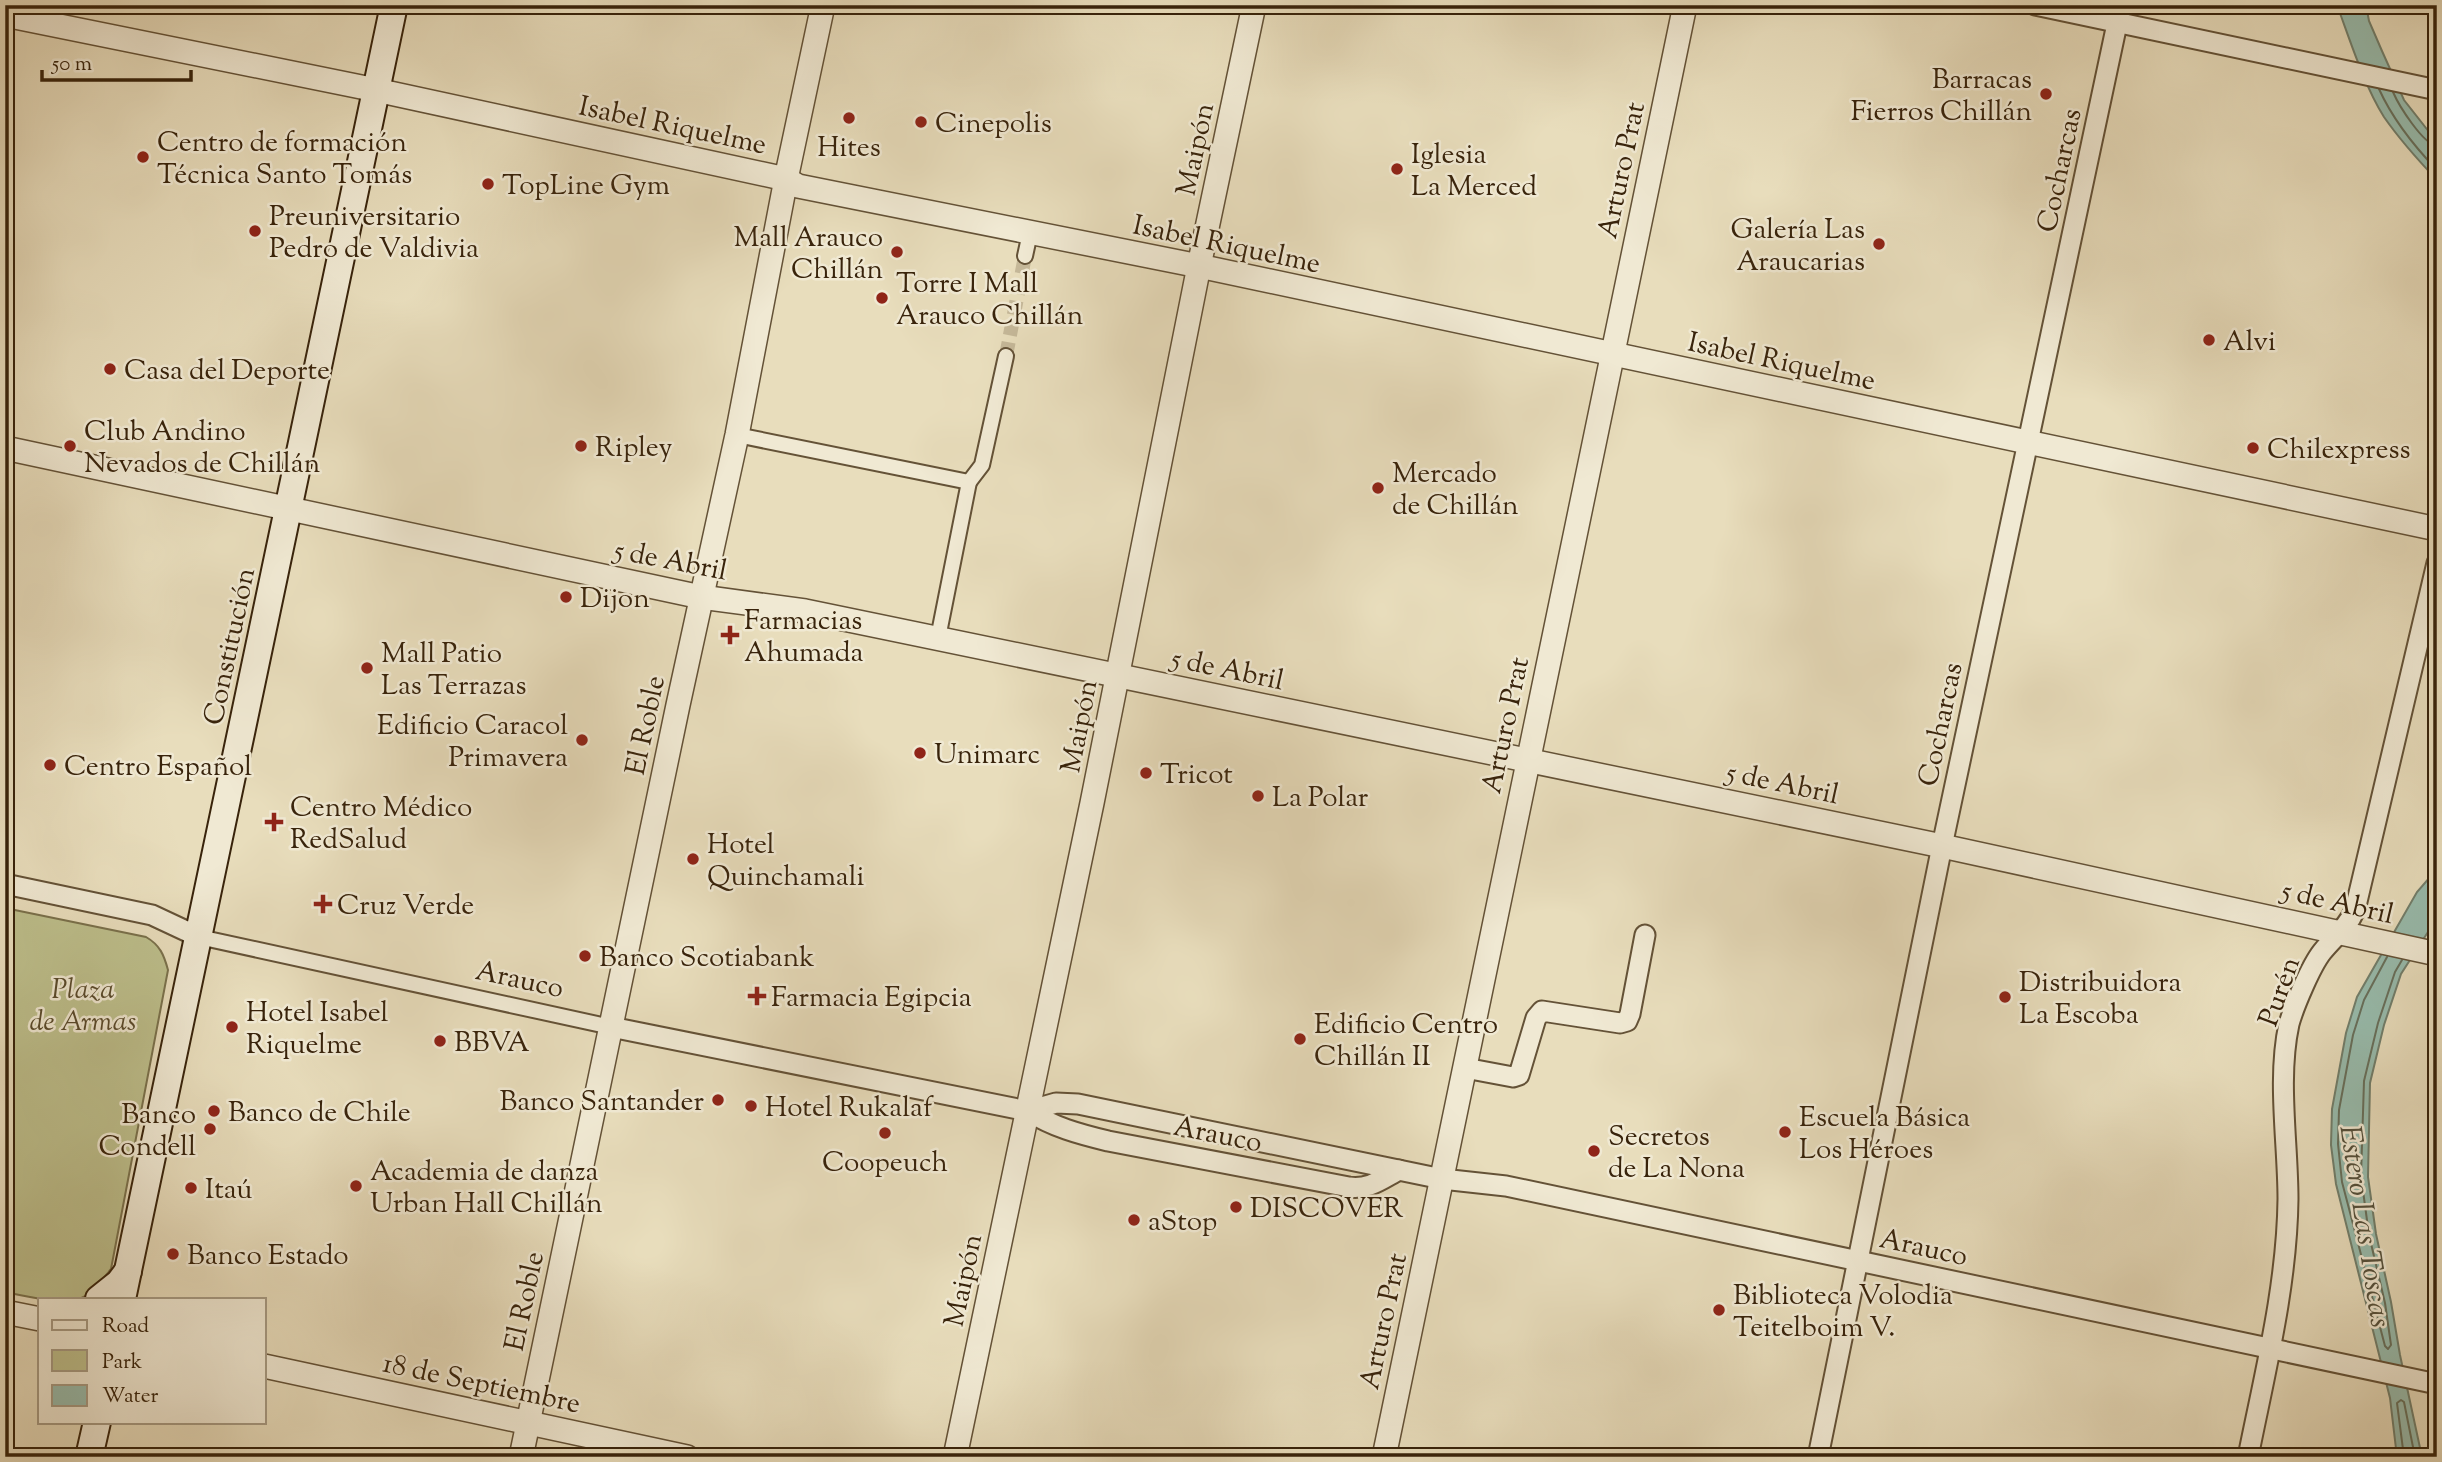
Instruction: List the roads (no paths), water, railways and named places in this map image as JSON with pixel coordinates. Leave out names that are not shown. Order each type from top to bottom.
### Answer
[{"type":"main road","name":"Constitución","points":[[122,1298],[394,5]]},
{"type":"main road","points":[[100,1298],[119,1283],[129,1270]]},
{"type":"main road","points":[[89,1457],[97,1424]]},
{"type":"street","name":"El Roble","points":[[521,1457],[737,435],[786,179],[823,5]]},
{"type":"street","name":"Maipón","points":[[955,1457],[1254,5]]},
{"type":"street","name":"Arturo Prat","points":[[1384,1457],[1685,5]]},
{"type":"street","points":[[2035,5],[2119,14],[2346,71],[2437,90]]},
{"type":"street","name":"Cocharcas","points":[[1818,1457],[1942,846],[2119,14]]},
{"type":"street","name":"Isabel Riquelme","points":[[5,15],[376,90],[786,179],[798,186],[1199,267],[2437,529]]},
{"type":"street","points":[[1026,256],[1030,233]]},
{"type":"street","points":[[938,638],[969,482],[982,465],[1006,356]]},
{"type":"street","points":[[737,435],[969,482]]},
{"type":"street","name":"5 de Abril","points":[[5,448],[701,597],[806,611],[1942,846],[2433,954]]},
{"type":"street","name":"Purén","points":[[2248,1457],[2282,1279],[2288,1201],[2284,1078],[2290,1023],[2317,960],[2350,934],[2437,563]]},
{"type":"street","name":"Arauco","points":[[5,884],[152,915],[199,937],[611,1027],[1028,1111],[1069,1131],[1108,1141],[1357,1188],[1373,1185],[1399,1170]]},
{"type":"street","points":[[1465,1068],[1513,1077],[1519,1074],[1536,1018],[1542,1011],[1620,1023],[1627,1021],[1645,935]]},
{"type":"street","name":"Arauco","points":[[1028,1111],[1056,1102],[1078,1104],[1442,1179],[1506,1186],[2437,1384]]},
{"type":"street","points":[[5,1312],[38,1319]]},
{"type":"street","name":"18 de Septiembre","points":[[266,1366],[687,1457]]},
{"type":"water","points":[[2337,5],[2366,5],[2369,21],[2404,100],[2437,142],[2437,180],[2384,117],[2370,91]]},
{"type":"water","name":"Estero Las Toscas","points":[[2437,869],[2437,918],[2401,974],[2384,1025],[2370,1083],[2368,1177],[2376,1234],[2422,1457],[2397,1457],[2390,1398],[2336,1184],[2331,1145],[2332,1109],[2346,1033],[2357,997],[2417,892]]},
{"type":"tunnel","points":[[1006,356],[1025,256]]},
{"type":"place","name":"Barracas Fierros Chillán","points":[[2046,94]]},
{"type":"place","name":"Hites","points":[[849,118]]},
{"type":"place","name":"Cinepolis","points":[[921,122]]},
{"type":"place","name":"Centro de formación Técnica Santo Tomás","points":[[143,157]]},
{"type":"place","name":"Iglesia La Merced","points":[[1397,169]]},
{"type":"place","name":"TopLine Gym","points":[[488,184]]},
{"type":"place","name":"Preuniversitario Pedro de Valdivia","points":[[255,231]]},
{"type":"place","name":"Galería Las Araucarias","points":[[1879,244]]},
{"type":"place","name":"Mall Arauco Chillán","points":[[897,252]]},
{"type":"place","name":"Torre I Mall Arauco Chillán","points":[[882,298]]},
{"type":"place","name":"Alvi","points":[[2209,340]]},
{"type":"place","name":"Casa del Deporte","points":[[110,369]]},
{"type":"place","name":"Club Andino Nevados de Chillán","points":[[70,446]]},
{"type":"place","name":"Ripley","points":[[581,446]]},
{"type":"place","name":"Chilexpress","points":[[2253,448]]},
{"type":"place","name":"Mercado de Chillán","points":[[1378,488]]},
{"type":"place","name":"Dijon","points":[[566,597]]},
{"type":"place","name":"Farmacias Ahumada","points":[[730,635]]},
{"type":"place","name":"Mall Patio Las Terrazas","points":[[367,668]]},
{"type":"place","name":"Edificio Caracol Primavera","points":[[582,740]]},
{"type":"place","name":"Unimarc","points":[[920,753]]},
{"type":"place","name":"Centro Español","points":[[50,765]]},
{"type":"place","name":"Tricot","points":[[1146,773]]},
{"type":"place","name":"La Polar","points":[[1258,796]]},
{"type":"place","name":"Centro Médico RedSalud","points":[[274,822]]},
{"type":"place","name":"Hotel Quinchamali","points":[[693,859]]},
{"type":"place","name":"Cruz Verde","points":[[323,904]]},
{"type":"place","name":"Banco Scotiabank","points":[[585,956]]},
{"type":"place","name":"Farmacia Egipcia","points":[[757,996]]},
{"type":"place","name":"Distribuidora La Escoba","points":[[2005,997]]},
{"type":"place","name":"Hotel Isabel Riquelme","points":[[232,1027]]},
{"type":"place","name":"Edificio Centro Chillán II","points":[[1300,1039]]},
{"type":"place","name":"BBVA","points":[[440,1041]]},
{"type":"place","name":"Banco Santander","points":[[718,1100]]},
{"type":"place","name":"Hotel Rukalaf","points":[[751,1106]]},
{"type":"place","name":"Banco de Chile","points":[[214,1111]]},
{"type":"place","name":"Banco Condell","points":[[210,1129]]},
{"type":"place","name":"Escuela Básica Los Héroes","points":[[1785,1132]]},
{"type":"place","name":"Coopeuch","points":[[885,1133]]},
{"type":"place","name":"Secretos de La Nona","points":[[1594,1151]]},
{"type":"place","name":"Academia de danza Urban Hall Chillán","points":[[356,1186]]},
{"type":"place","name":"Itaú","points":[[191,1188]]},
{"type":"place","name":"DISCOVER","points":[[1236,1207]]},
{"type":"place","name":"aStop","points":[[1134,1220]]},
{"type":"place","name":"Banco Estado","points":[[173,1254]]},
{"type":"place","name":"Biblioteca Volodia Teitelboim V.","points":[[1719,1310]]},
{"type":"park label","name":"Plaza de Armas","points":[[83,1004]]}]
